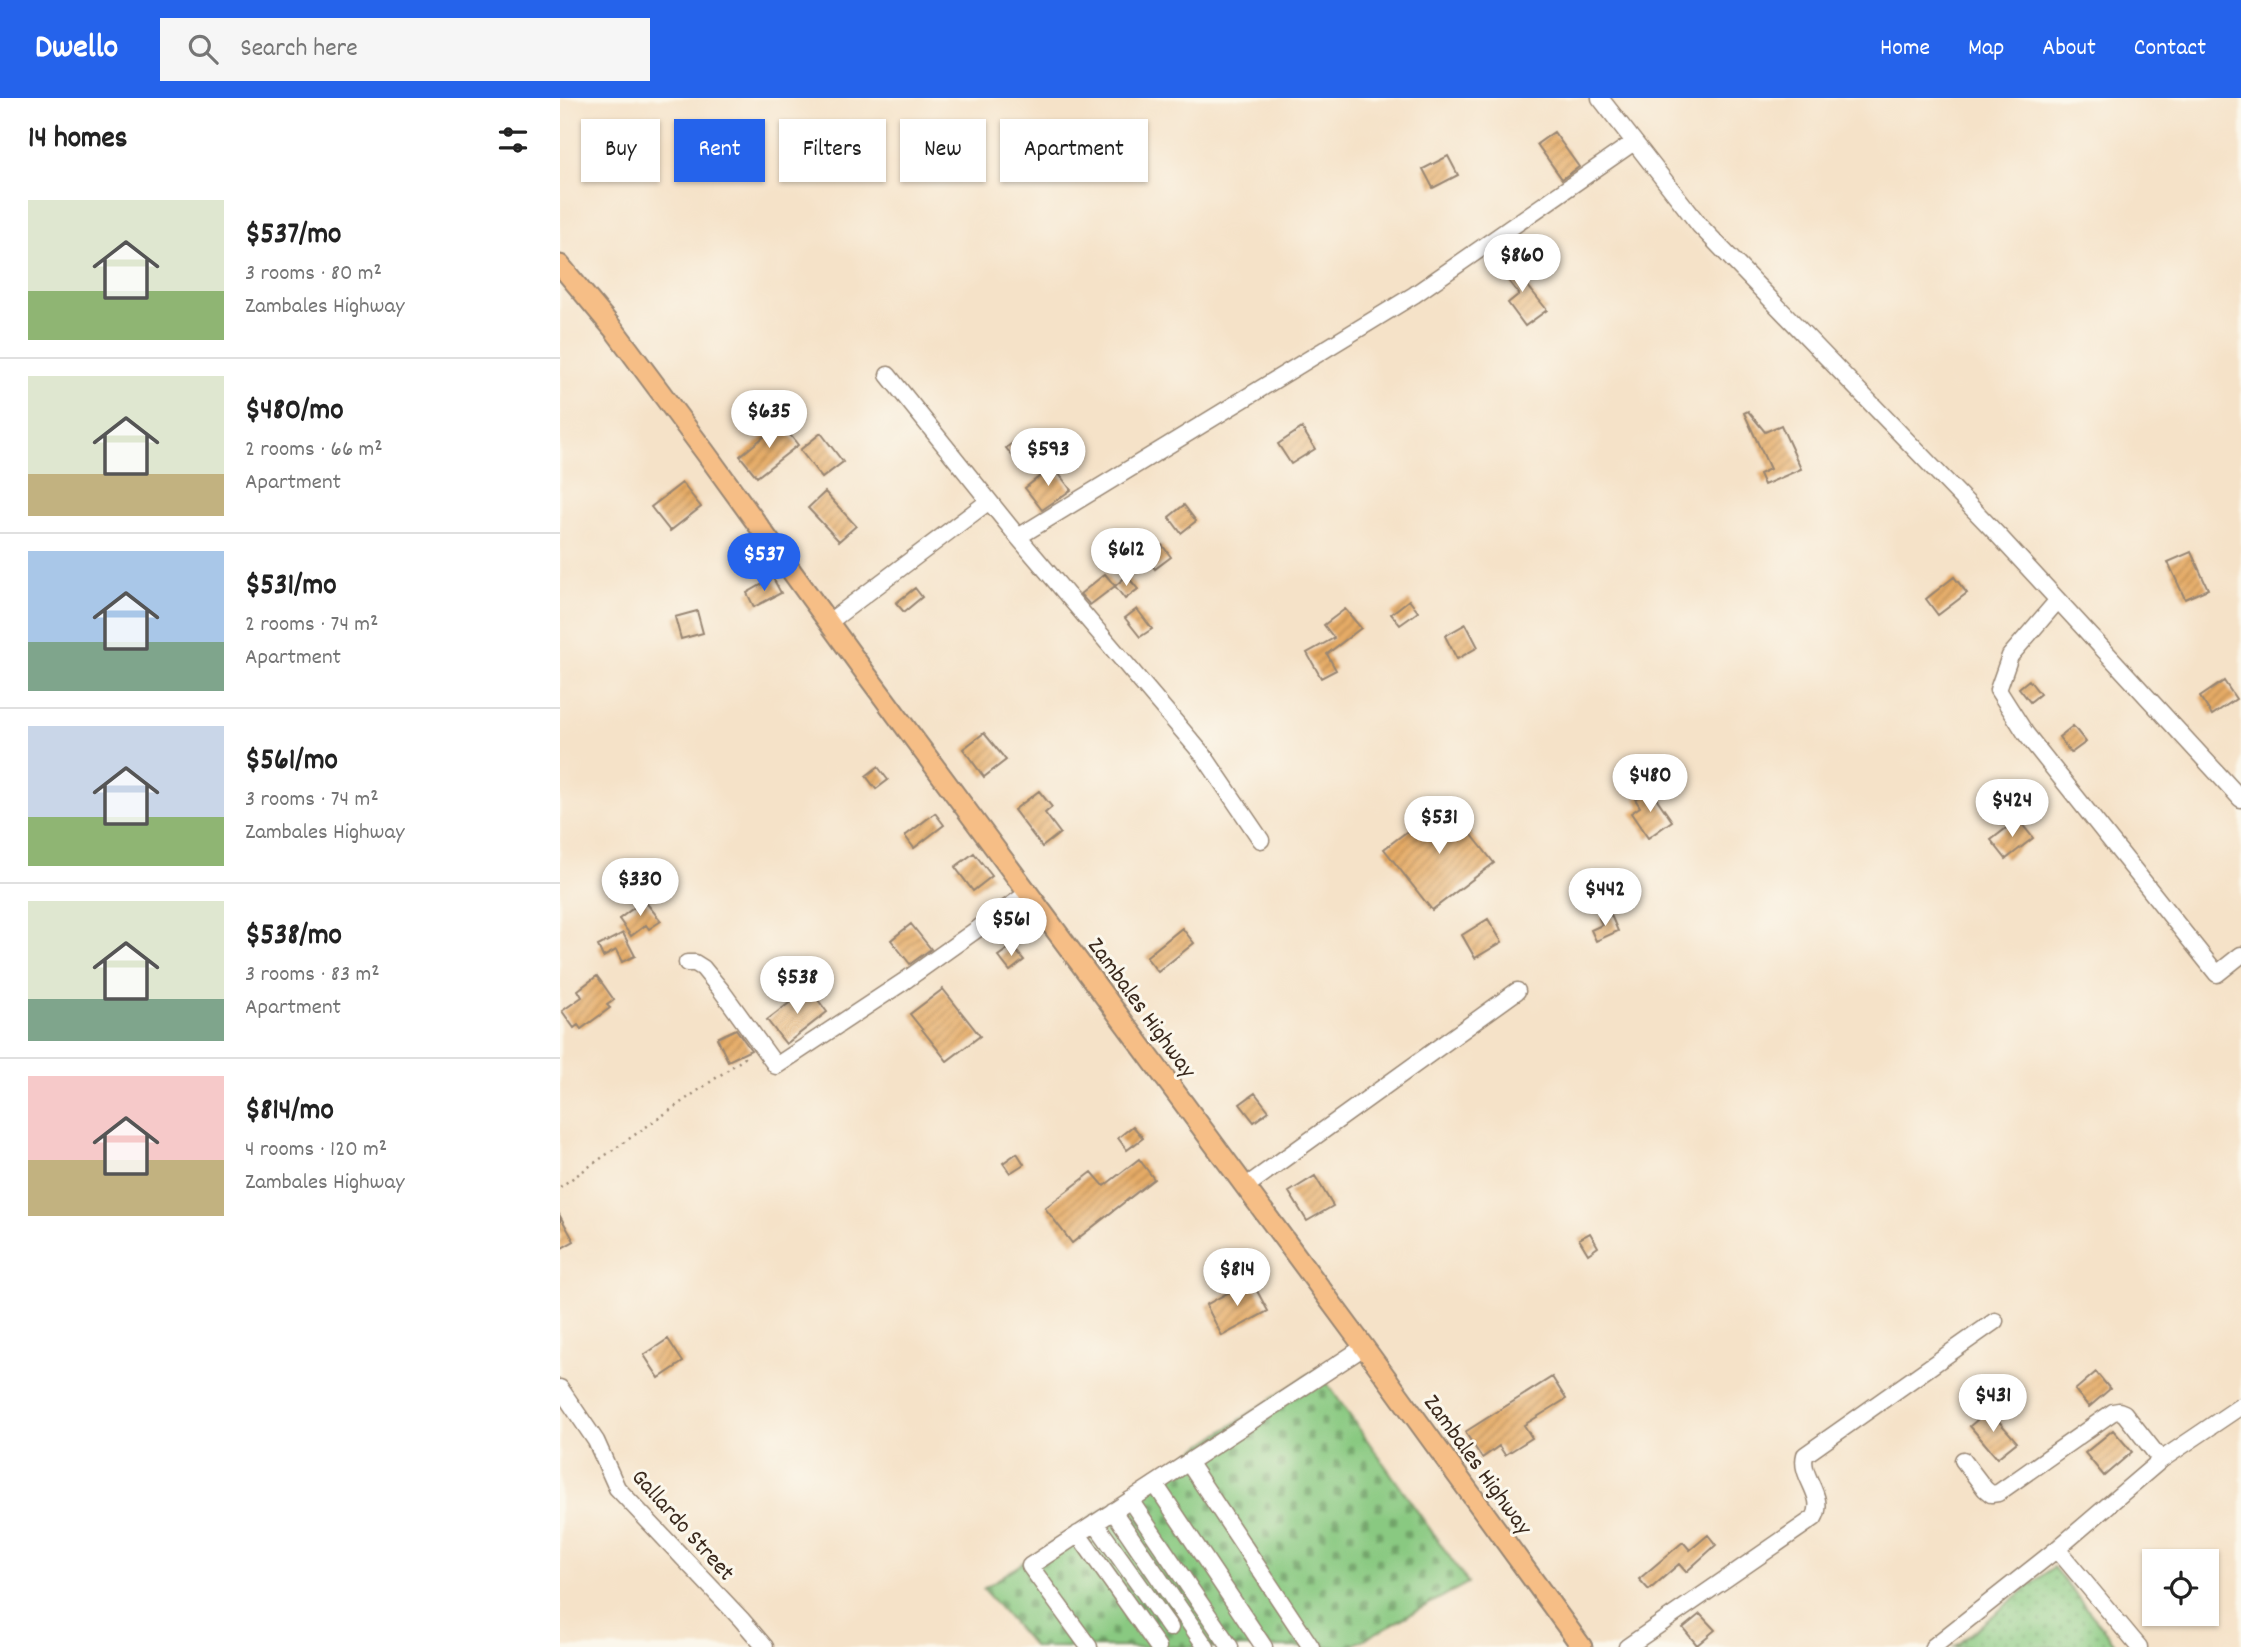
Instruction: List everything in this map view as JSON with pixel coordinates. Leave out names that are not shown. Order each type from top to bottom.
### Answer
[{"type":"main road","name":"Zambales Highway","points":[[560,265],[615,331],[1582,1647]]},
{"type":"street","points":[[1600,98],[1700,226],[1988,525],[2241,799]]},
{"type":"street","points":[[1018,537],[1414,295],[1634,142]]},
{"type":"street","points":[[888,375],[1018,537],[1204,756],[1261,840]]},
{"type":"street","points":[[830,622],[989,501]]},
{"type":"street","points":[[2058,600],[2010,656],[1998,690],[2026,734],[2217,974],[2241,955]]},
{"type":"street","points":[[687,963],[695,963],[703,968],[776,1066],[903,982],[1028,893]]},
{"type":"street","points":[[1245,1187],[1517,991]]},
{"type":"street","points":[[1627,1647],[1814,1518],[1818,1503],[1803,1462],[1805,1455],[1995,1321]]},
{"type":"street","points":[[1089,1647],[1030,1566],[1364,1347]]},
{"type":"street","name":"Gallardo Street","points":[[560,1388],[596,1441],[617,1488],[765,1647]]},
{"type":"street","points":[[1933,1647],[2057,1549],[2161,1460],[2241,1406]]},
{"type":"street","points":[[1963,1460],[1984,1489],[1991,1494],[1997,1493],[2113,1412],[2119,1411],[2124,1413],[2161,1460]]},
{"type":"street","points":[[1188,1462],[1311,1647]]},
{"type":"street","points":[[1155,1484],[1264,1647]]},
{"type":"street","points":[[1130,1500],[1230,1647]]},
{"type":"street","points":[[1114,1511],[1206,1647]]},
{"type":"street","points":[[1095,1523],[1170,1628]]},
{"type":"street","points":[[1078,1534],[1158,1647]]},
{"type":"street","points":[[2057,1549],[2139,1647]]},
{"type":"path","points":[[560,1188],[761,1047]]},
{"type":"green space","points":[[1317,1369],[1468,1583],[1350,1647],[1034,1647],[983,1589]]},
{"type":"green space","points":[[2053,1567],[2118,1647],[1954,1647]]},
{"type":"building","points":[[1554,132],[1579,167],[1562,179],[1537,144]]},
{"type":"building","points":[[1448,156],[1458,175],[1433,188],[1423,169]]},
{"type":"building","points":[[1513,256],[1521,267],[1516,271],[1547,310],[1525,326],[1508,303],[1519,294],[1498,268]]},
{"type":"building","points":[[1748,411],[1765,432],[1781,425],[1801,469],[1764,485],[1759,474],[1770,469],[1744,413]]},
{"type":"building","points":[[781,423],[798,445],[757,477],[740,456]]},
{"type":"building","points":[[1302,428],[1315,449],[1291,464],[1278,444]]},
{"type":"building","points":[[821,433],[843,462],[822,478],[800,450]]},
{"type":"building","points":[[1018,439],[1026,450],[1014,458],[1006,448]]},
{"type":"building","points":[[1053,466],[1071,490],[1042,510],[1025,488]]},
{"type":"building","points":[[682,483],[701,507],[670,531],[651,507]]},
{"type":"building","points":[[825,492],[856,526],[839,541],[808,508]]},
{"type":"building","points":[[1184,505],[1196,521],[1181,533],[1169,517]]},
{"type":"building","points":[[1145,533],[1157,549],[1162,545],[1171,557],[1155,569],[1134,542]]},
{"type":"building","points":[[2191,552],[2208,589],[2185,599],[2168,562]]},
{"type":"building","points":[[1105,574],[1115,586],[1090,605],[1080,594]]},
{"type":"building","points":[[1127,576],[1138,589],[1125,599],[1115,586]]},
{"type":"building","points":[[1954,577],[1967,593],[1938,615],[1926,599]]},
{"type":"building","points":[[773,578],[781,593],[754,607],[747,593]]},
{"type":"building","points":[[915,588],[922,597],[904,612],[896,603]]},
{"type":"building","points":[[1409,600],[1418,612],[1400,625],[1391,614]]},
{"type":"building","points":[[1137,609],[1152,629],[1140,637],[1125,618]]},
{"type":"building","points":[[1345,609],[1361,628],[1327,654],[1336,670],[1321,678],[1307,653],[1334,638],[1324,625]]},
{"type":"building","points":[[697,611],[703,633],[681,639],[675,617]]},
{"type":"building","points":[[1466,624],[1478,647],[1457,659],[1445,636]]},
{"type":"building","points":[[2029,680],[2040,694],[2030,702],[2019,688]]},
{"type":"building","points":[[2224,681],[2236,699],[2212,715],[2200,697]]},
{"type":"building","points":[[2073,726],[2086,742],[2071,753],[2059,737]]},
{"type":"building","points":[[984,733],[1006,760],[984,777],[963,749]]},
{"type":"building","points":[[878,767],[888,780],[876,789],[866,776]]},
{"type":"building","points":[[1650,789],[1672,821],[1648,838],[1631,813],[1640,807],[1635,799]]},
{"type":"building","points":[[1039,791],[1052,807],[1045,813],[1060,833],[1042,847],[1014,810]]},
{"type":"building","points":[[1446,802],[1494,863],[1432,910],[1384,849]]},
{"type":"building","points":[[935,813],[944,825],[914,848],[905,836]]},
{"type":"building","points":[[2018,819],[2033,838],[2006,859],[1991,840]]},
{"type":"building","points":[[974,853],[992,876],[973,891],[955,867]]},
{"type":"building","points":[[1628,874],[1639,889],[1622,901],[1611,886]]},
{"type":"building","points":[[644,900],[661,921],[649,929],[646,925],[631,936],[619,919]]},
{"type":"building","points":[[1610,913],[1618,931],[1596,941],[1591,930],[1602,925],[1599,918]]},
{"type":"building","points":[[1488,919],[1502,942],[1475,958],[1462,935]]},
{"type":"building","points":[[911,924],[931,949],[910,964],[891,940]]},
{"type":"building","points":[[1182,928],[1194,943],[1158,972],[1146,957]]},
{"type":"building","points":[[623,933],[635,956],[622,962],[616,950],[603,957],[598,946]]},
{"type":"building","points":[[1012,946],[1024,960],[1010,971],[998,956]]},
{"type":"building","points":[[597,976],[614,1000],[607,1005],[610,1008],[581,1029],[578,1025],[574,1028],[562,1011],[582,997],[578,990]]},
{"type":"building","points":[[809,988],[827,1012],[786,1044],[767,1020]]},
{"type":"building","points":[[943,989],[980,1036],[947,1061],[910,1014]]},
{"type":"building","points":[[736,1029],[751,1050],[728,1061],[717,1038]]},
{"type":"building","points":[[1255,1093],[1269,1111],[1254,1122],[1240,1104]]},
{"type":"building","points":[[1133,1126],[1143,1138],[1127,1150],[1118,1138]]},
{"type":"building","points":[[1017,1153],[1024,1164],[1010,1173],[1003,1163]]},
{"type":"building","points":[[1139,1159],[1154,1179],[1072,1243],[1045,1208],[1092,1172],[1104,1186]]},
{"type":"building","points":[[1315,1176],[1333,1206],[1307,1221],[1289,1192]]},
{"type":"building","points":[[560,1216],[574,1241],[560,1249]]},
{"type":"building","points":[[1590,1233],[1598,1247],[1588,1254],[1579,1239]]},
{"type":"building","points":[[1251,1280],[1268,1311],[1222,1336],[1206,1305]]},
{"type":"building","points":[[668,1339],[683,1362],[659,1378],[644,1355]]},
{"type":"building","points":[[2096,1372],[2110,1389],[2089,1407],[2075,1390]]},
{"type":"building","points":[[1552,1377],[1566,1399],[1524,1425],[1532,1438],[1505,1455],[1499,1446],[1482,1458],[1465,1432]]},
{"type":"building","points":[[1989,1410],[2017,1442],[1997,1458],[1970,1426]]},
{"type":"building","points":[[2113,1430],[2132,1452],[2104,1476],[2085,1453]]},
{"type":"building","points":[[1708,1535],[1716,1545],[1686,1572],[1679,1564],[1649,1590],[1639,1579],[1683,1542],[1690,1550]]},
{"type":"building","points":[[1700,1614],[1715,1630],[1697,1645],[1683,1628]]}]
